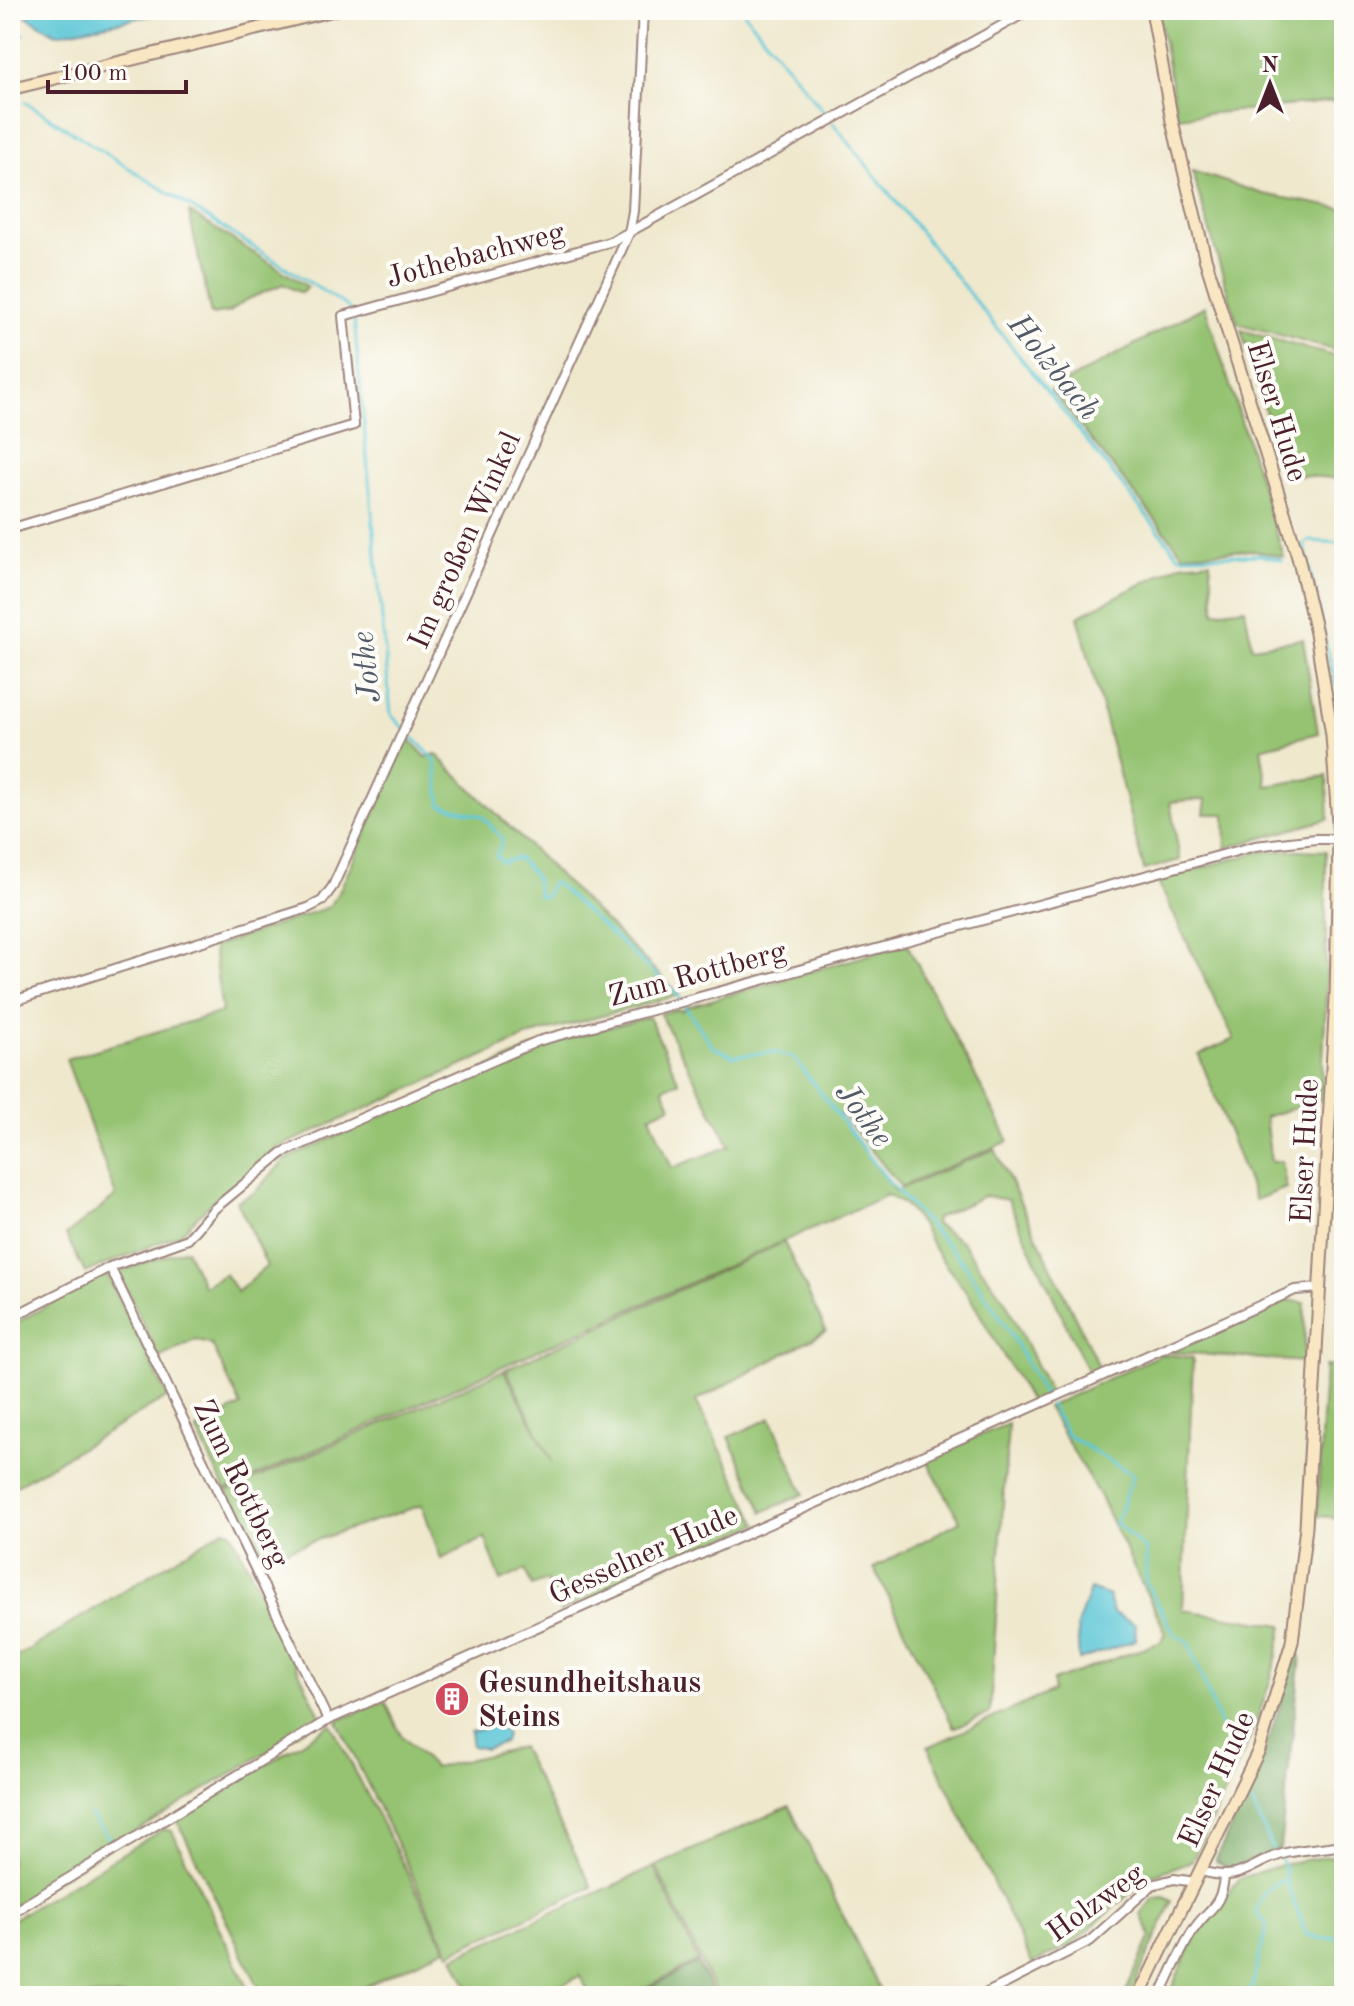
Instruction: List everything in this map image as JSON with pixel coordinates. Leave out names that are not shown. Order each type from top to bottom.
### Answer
[{"type":"street","points":[[10,89],[334,10]]},
{"type":"street","name":"Im großen Winkel","points":[[10,1002],[308,908],[322,901],[333,886],[629,233],[633,211],[643,10]]},
{"type":"street","name":"Jothebachweg","points":[[10,529],[354,425],[343,316],[613,241],[1030,10]]},
{"type":"street","name":"Elser Hude","points":[[1139,1996],[1259,1750],[1292,1642],[1306,1527],[1342,839],[1332,735],[1316,633],[1298,557],[1205,258],[1172,121],[1152,10]]},
{"type":"street","name":"Zum Rottberg","points":[[10,1318],[110,1267],[188,1239],[214,1209],[282,1153],[538,1041],[1255,846],[1342,839]]},
{"type":"street","name":"Zum Rottberg","points":[[110,1267],[328,1720]]},
{"type":"street","name":"Gesselner Hude","points":[[10,1914],[328,1720],[1295,1290],[1320,1288]]},
{"type":"street","points":[[1160,1996],[1190,1935],[1221,1898],[1224,1877],[1284,1853],[1344,1845]]},
{"type":"street","name":"Holzweg","points":[[981,1996],[1090,1941],[1152,1885],[1198,1876],[1224,1877]]},
{"type":"green space","points":[[1158,10],[1344,10],[1344,100],[1177,117]]},
{"type":"green space","points":[[1192,171],[1263,194],[1344,209],[1344,353],[1237,323]]},
{"type":"green space","points":[[189,212],[308,287],[301,293],[283,284],[246,300],[229,312],[211,315]]},
{"type":"green space","points":[[1205,306],[1284,557],[1251,550],[1183,554],[1051,390]]},
{"type":"green space","points":[[1241,330],[1344,359],[1344,479],[1284,474]]},
{"type":"green space","points":[[1210,561],[1215,612],[1245,608],[1252,647],[1303,639],[1318,733],[1261,748],[1267,786],[1327,776],[1329,819],[1226,848],[1225,814],[1204,814],[1206,799],[1170,802],[1180,860],[1144,870],[1078,616],[1181,564]]},
{"type":"green space","points":[[408,738],[426,757],[436,754],[680,995],[531,1035],[277,1148],[246,1177],[211,1203],[180,1234],[85,1273],[66,1235],[116,1196],[66,1059],[222,1012],[213,947],[329,907],[339,892]]},
{"type":"green space","points":[[1326,851],[1326,999],[1321,1100],[1265,1117],[1271,1162],[1282,1161],[1286,1188],[1255,1200],[1199,1055],[1234,1039],[1157,880],[1259,852]]},
{"type":"green space","points":[[907,944],[1009,1141],[901,1187],[842,1114],[839,1115],[895,1191],[995,1149],[1101,1371],[1090,1376],[1008,1200],[984,1196],[936,1218],[935,1224],[961,1241],[1006,1302],[1050,1393],[1031,1403],[968,1294],[938,1255],[921,1225],[905,1205],[887,1195],[225,1490],[196,1429],[241,1406],[212,1345],[195,1340],[159,1358],[120,1275],[123,1270],[186,1249],[203,1286],[225,1274],[237,1292],[267,1266],[237,1201],[254,1193],[286,1159],[537,1046],[649,1017],[679,1082],[663,1088],[671,1106],[650,1116],[672,1168],[730,1146],[660,1014],[678,1009],[681,1011]]},
{"type":"green space","points":[[784,1242],[826,1331],[696,1401],[758,1524],[560,1612],[546,1580],[532,1586],[525,1570],[501,1581],[485,1538],[441,1559],[422,1505],[265,1557],[227,1491],[504,1370],[552,1462],[506,1369]]},
{"type":"green space","points":[[106,1273],[168,1397],[10,1489],[10,1326]]},
{"type":"green space","points":[[1288,1300],[1305,1303],[1304,1362],[1171,1352]]},
{"type":"green space","points":[[1161,1354],[1193,1358],[1183,1610],[1283,1625],[1277,1656],[1246,1746],[1192,1861],[1150,1876],[1072,1944],[1032,1964],[928,1747],[1053,1691],[1053,1681],[1161,1642],[1165,1631],[1099,1495],[1047,1407]]},
{"type":"green space","points":[[1325,1366],[1344,1367],[1344,1518],[1317,1516]]},
{"type":"green space","points":[[771,1418],[804,1494],[763,1512],[729,1437]]},
{"type":"green space","points":[[1008,1424],[990,1713],[954,1728],[874,1568],[960,1521],[925,1457]]},
{"type":"green space","points":[[224,1529],[231,1531],[320,1715],[316,1722],[10,1908],[10,1661]]},
{"type":"green space","points":[[1296,1654],[1301,1656],[1280,1849],[1230,1869],[1215,1861],[1264,1754]]},
{"type":"green space","points":[[385,1701],[401,1735],[434,1768],[521,1747],[592,1887],[450,1953],[337,1721]]},
{"type":"green space","points":[[331,1724],[446,1948],[345,1996],[263,1996],[177,1820]]},
{"type":"green space","points":[[789,1806],[883,1996],[717,1996],[656,1866]]},
{"type":"green space","points":[[163,1829],[172,1831],[252,1996],[10,1996],[10,1921]]},
{"type":"green space","points":[[1344,1854],[1344,1996],[1254,1996],[1245,1992],[1244,1996],[1168,1996],[1194,1938],[1240,1878],[1287,1863]]},
{"type":"green space","points":[[654,1867],[698,1961],[628,1996],[590,1996],[581,1976],[536,1996],[472,1996],[454,1957]]},
{"type":"green space","points":[[1164,1897],[1172,1901],[1130,1996],[1124,1996],[1151,1936],[1141,1915],[1154,1898]]},
{"type":"green space","points":[[698,1963],[714,1996],[631,1996]]},
{"type":"water","points":[[16,10],[180,10],[56,34]]},
{"type":"water","points":[[1090,1589],[1109,1596],[1113,1613],[1135,1624],[1136,1640],[1079,1660],[1077,1626]]},
{"type":"water","points":[[498,1725],[506,1734],[504,1742],[485,1749],[472,1746],[470,1732]]},
{"type":"waterway","name":"Holzbach","points":[[742,10],[828,117]]},
{"type":"waterway","name":"Jothe","points":[[10,42],[24,34]]},
{"type":"waterway","points":[[16,95],[19,98]]},
{"type":"waterway","name":"Jothe","points":[[25,102],[348,307],[354,319],[391,715],[435,760],[441,805],[482,816],[503,840],[496,856],[502,862],[518,858],[534,875],[539,896],[545,897],[551,884],[555,883],[676,993],[713,1047],[734,1056],[773,1052],[794,1058],[889,1182],[963,1262],[1009,1331],[1045,1397]]},
{"type":"waterway","name":"Holzbach","points":[[833,123],[1179,556],[1259,555],[1282,560]]},
{"type":"waterway","points":[[1344,543],[1309,541],[1304,544],[1335,683],[1344,686]]},
{"type":"waterway","points":[[1050,1405],[1067,1435],[1133,1475],[1116,1523],[1146,1550],[1146,1583],[1175,1635],[1188,1641],[1234,1760]]},
{"type":"waterway","points":[[1252,1803],[1273,1849]]},
{"type":"waterway","points":[[90,1815],[115,1845],[134,1834]]},
{"type":"waterway","points":[[1250,1996],[1267,1924],[1256,1913],[1266,1892],[1285,1880],[1286,1871],[1281,1860]]},
{"type":"waterway","points":[[1286,1881],[1306,1934],[1322,1939],[1344,1936]]},
{"type":"place","name":"Gesundheitshaus Steins","points":[[452,1699]]}]
